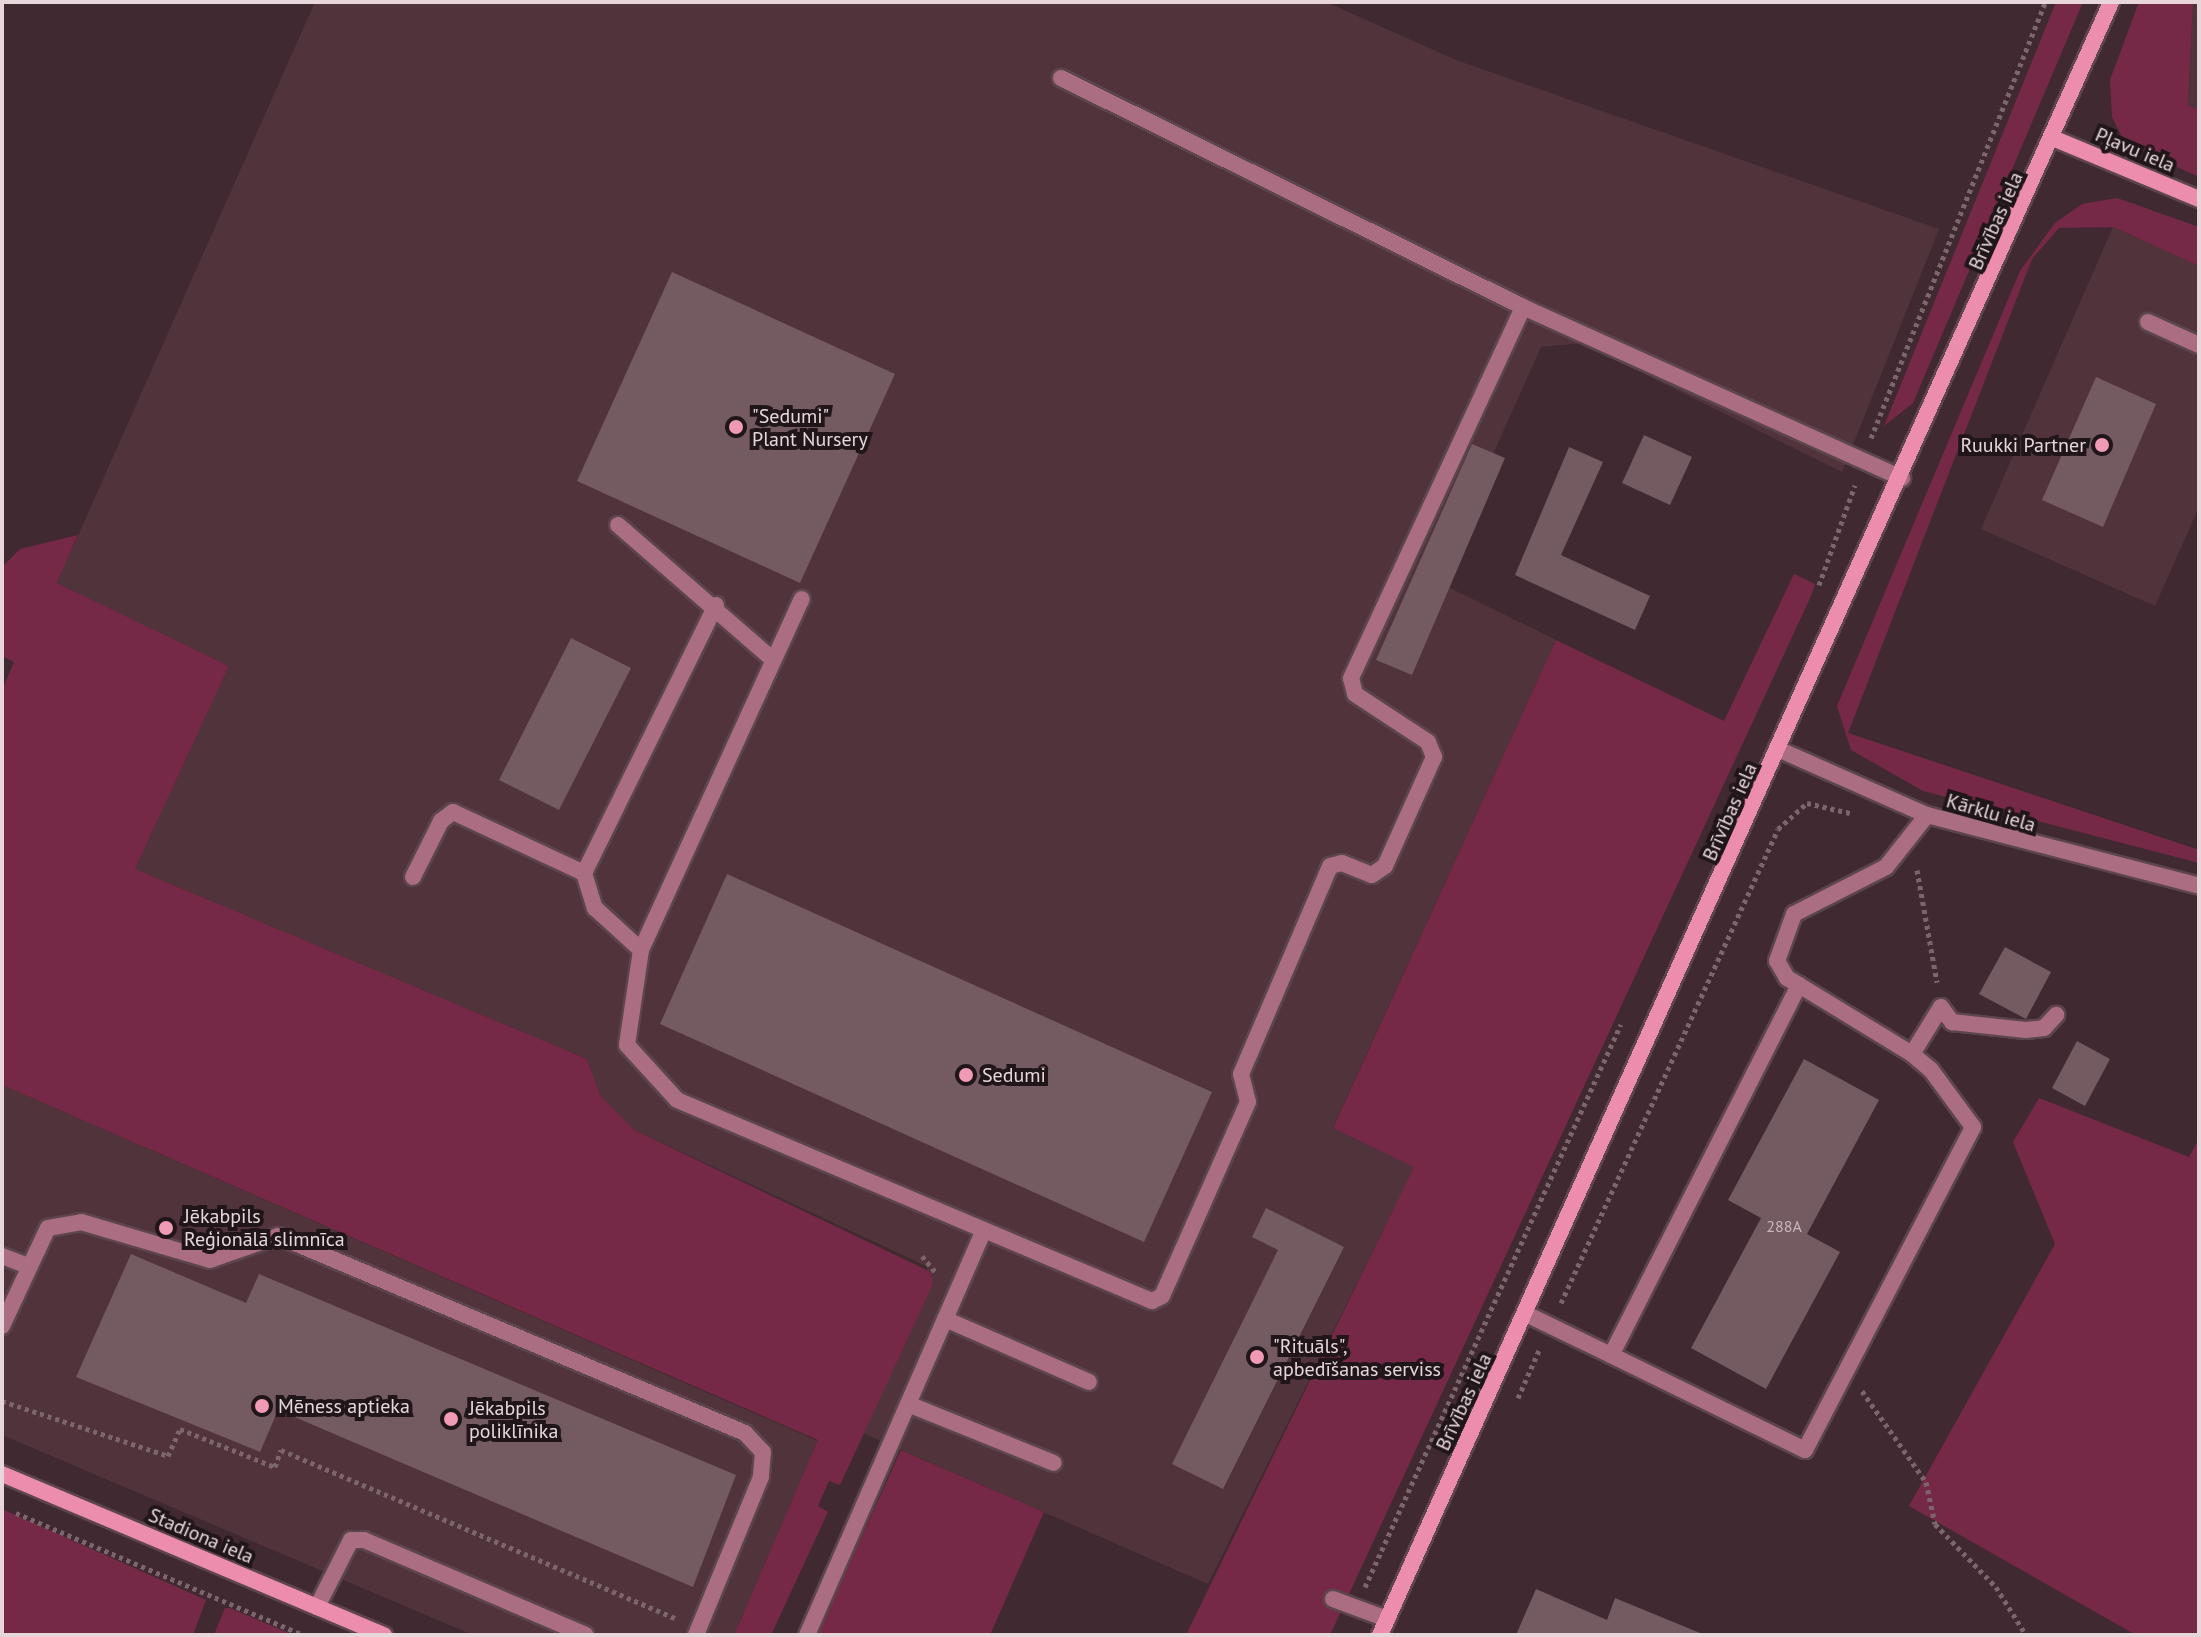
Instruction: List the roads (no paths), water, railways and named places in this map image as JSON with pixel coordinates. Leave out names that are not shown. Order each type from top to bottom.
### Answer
[{"type":"main road","name":"Brīvības iela","points":[[1380,1635],[2055,139],[2111,2]]},
{"type":"main road","name":"Pļavu iela","points":[[2055,139],[2199,199]]},
{"type":"main road","name":"Stadiona iela","points":[[2,1474],[384,1635]]},
{"type":"street","points":[[1061,78],[1523,307],[1902,478]]},
{"type":"street","points":[[802,599],[771,658],[641,950],[627,1045],[677,1100],[1152,1301],[1162,1296],[1248,1102],[1241,1074],[1330,866],[1342,863],[1372,875],[1385,866],[1434,757],[1428,742],[1355,694],[1351,678],[1523,307]]},
{"type":"street","points":[[2148,322],[2199,345]]},
{"type":"street","points":[[618,525],[716,605],[771,658]]},
{"type":"street","points":[[641,950],[595,908],[584,873],[716,605]]},
{"type":"street","name":"Kārklu iela","points":[[1780,750],[1927,815],[2199,886]]},
{"type":"street","points":[[413,877],[441,821],[453,812],[584,873]]},
{"type":"street","points":[[1526,1314],[1805,1450],[1972,1131],[1953,1094],[1912,1054],[1799,985],[1777,961],[1794,914],[1886,867],[1927,815]]},
{"type":"street","points":[[1611,1355],[1799,985]]},
{"type":"street","points":[[1912,1054],[1941,1007],[1952,1022],[2026,1030],[2044,1028],[2056,1015]]},
{"type":"street","points":[[2,1326],[25,1265],[48,1228],[65,1222],[210,1260],[278,1236],[757,1439],[761,1477],[695,1631]]},
{"type":"street","points":[[807,1635],[983,1232]]},
{"type":"street","points":[[2,1256],[25,1265]]},
{"type":"street","points":[[945,1319],[1089,1382]]},
{"type":"street","points":[[908,1404],[1054,1463]]},
{"type":"street","points":[[317,1607],[351,1540],[364,1540],[586,1635]]},
{"type":"street","points":[[1333,1599],[1387,1619]]},
{"type":"place","name":"\"Sedumi\" Plant Nursery","points":[[736,427]]},
{"type":"place","name":"Ruukki Partner","points":[[2102,445]]},
{"type":"place","name":"Sedumi","points":[[966,1075]]},
{"type":"place","name":"Jēkabpils Reģionālā slimnīca","points":[[166,1228]]},
{"type":"place","name":"\"Rituāls\", apbedīšanas serviss","points":[[1257,1357]]},
{"type":"place","name":"Mēness aptieka","points":[[262,1406]]},
{"type":"place","name":"Jēkabpils poliklīnika","points":[[451,1419]]}]
